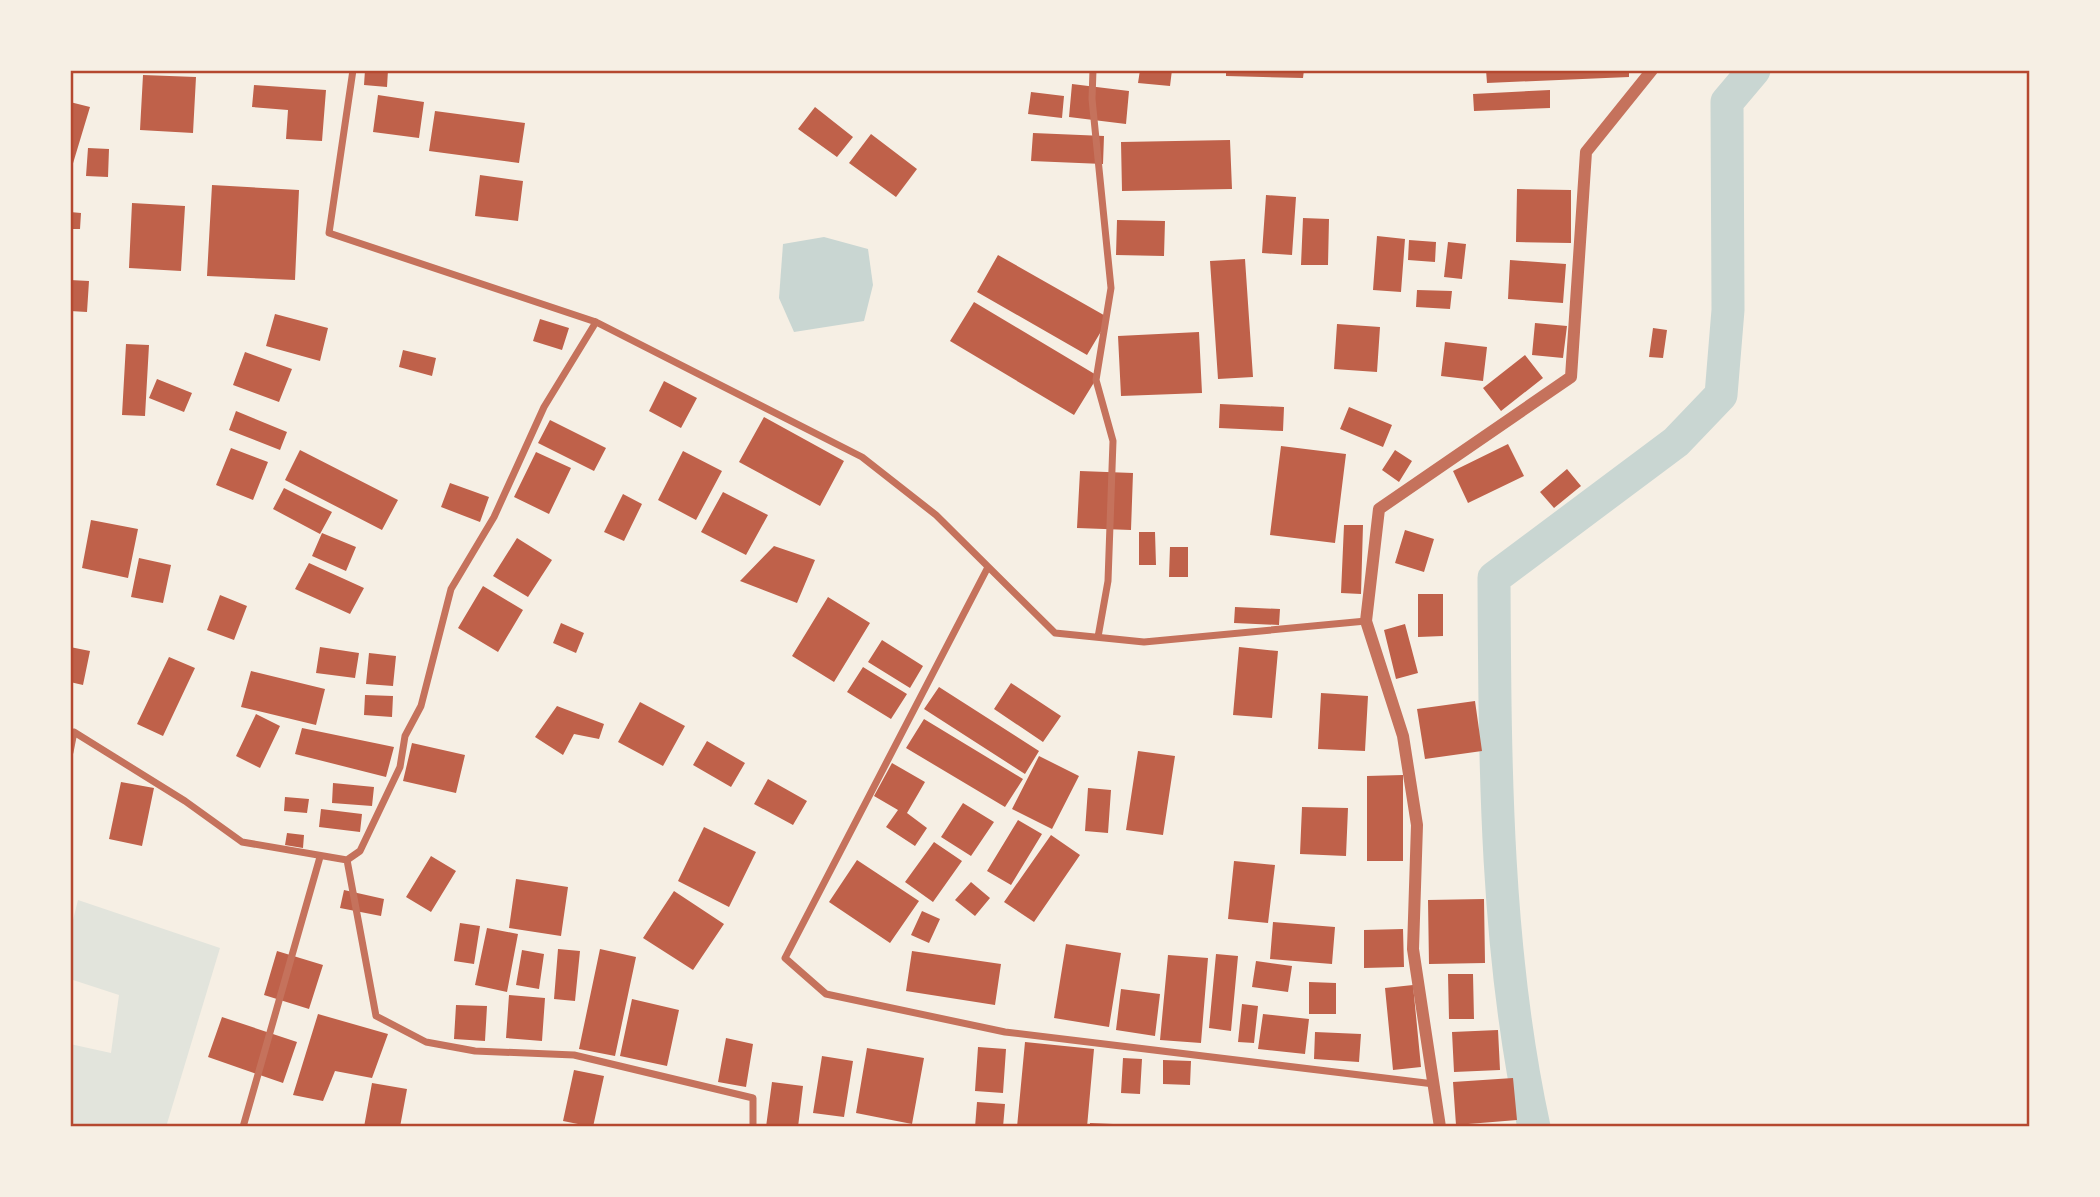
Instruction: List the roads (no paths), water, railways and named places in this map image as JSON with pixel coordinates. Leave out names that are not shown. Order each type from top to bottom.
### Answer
[{"type":"street","points":[[352,70],[329,233],[596,322],[862,457],[936,515],[1055,633],[1144,642],[1366,621]]},
{"type":"street","points":[[1093,70],[1092,99],[1111,288],[1096,380],[1113,441],[1108,581],[1098,637]]},
{"type":"street","points":[[1440,1127],[1413,950],[1417,825],[1403,736],[1366,621],[1379,509],[1571,377],[1586,152],[1652,70]]},
{"type":"street","points":[[70,752],[74,732],[185,801],[242,842],[347,860],[360,851],[400,767],[405,736],[421,706],[451,589],[494,517],[544,407],[596,322]]},
{"type":"street","points":[[988,567],[785,958],[826,994],[1005,1032],[1434,1084]]},
{"type":"street","points":[[243,1127],[320,857]]},
{"type":"street","points":[[347,860],[376,1016],[426,1042],[475,1051],[574,1055],[753,1098],[753,1127]]},
{"type":"waterway","points":[[1534,1127],[1521,1059],[1504,923],[1497,784],[1494,578],[1676,442],[1721,395],[1728,310],[1727,102],[1754,70]]}]
